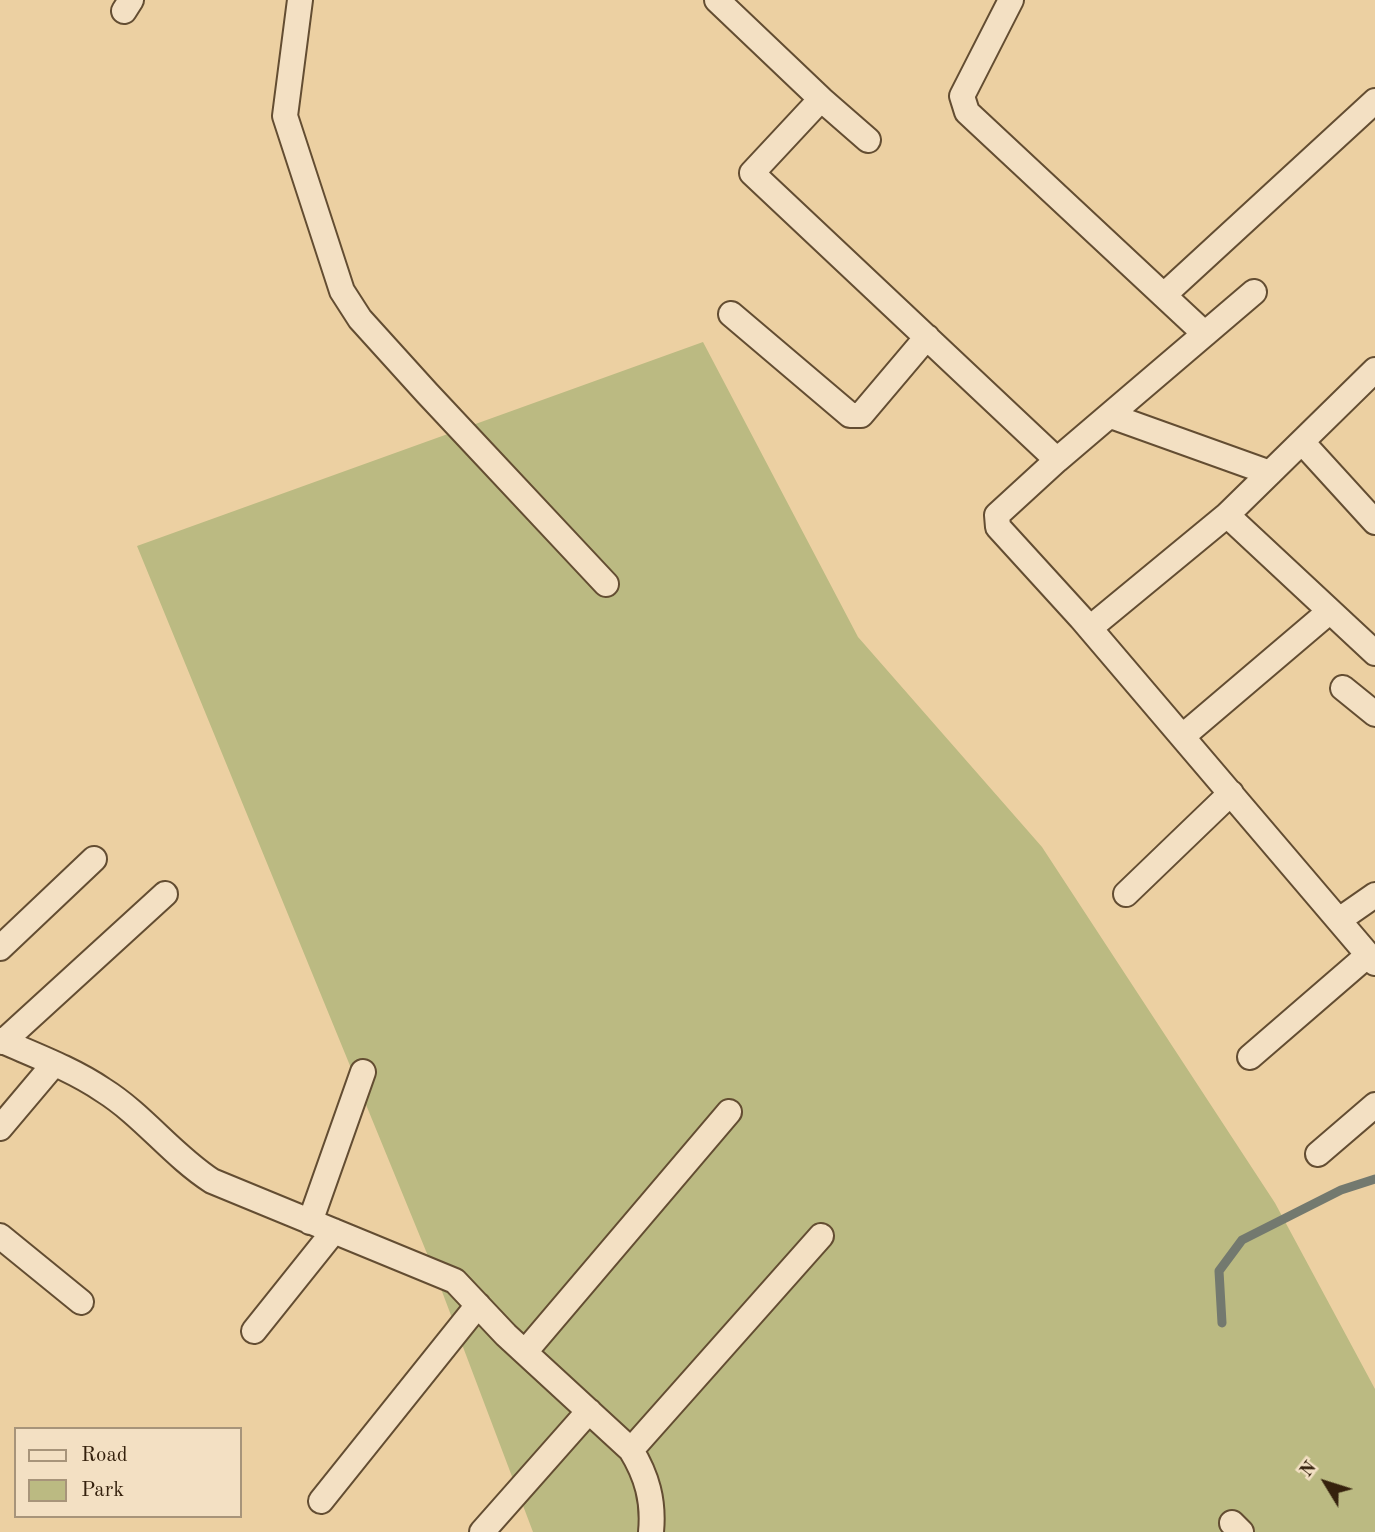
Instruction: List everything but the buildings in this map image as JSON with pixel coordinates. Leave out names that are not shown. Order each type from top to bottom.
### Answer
[{"type":"street","points":[[300,0],[285,116],[342,291],[360,319],[426,393],[606,584]]},
{"type":"street","points":[[716,0],[868,140]]},
{"type":"street","points":[[1011,0],[962,96],[967,112],[1205,334]]},
{"type":"street","points":[[821,99],[752,173],[1057,460]]},
{"type":"street","points":[[1164,295],[1375,101]]},
{"type":"street","points":[[1250,1058],[1371,959],[1090,628],[998,527],[997,515],[1057,460],[1254,292]]},
{"type":"street","points":[[731,314],[850,415],[861,415],[927,337]]},
{"type":"street","points":[[1090,628],[1227,514],[1375,370]]},
{"type":"street","points":[[1111,416],[1270,473]]},
{"type":"street","points":[[1302,442],[1375,522]]},
{"type":"street","points":[[1227,514],[1375,653]]},
{"type":"street","points":[[1183,736],[1330,611]]},
{"type":"street","points":[[1343,688],[1375,714]]},
{"type":"street","points":[[1126,894],[1231,793]]},
{"type":"street","points":[[0,948],[94,859]]},
{"type":"street","points":[[164,894],[2,1041],[104,1090],[192,1168],[212,1181],[455,1281],[525,1352],[631,1450],[642,1468],[653,1510],[651,1532]]},
{"type":"street","points":[[1339,920],[1375,895]]},
{"type":"street","points":[[0,1128],[54,1064]]},
{"type":"street","points":[[310,1222],[363,1072]]},
{"type":"street","points":[[1318,1154],[1375,1105]]},
{"type":"street","points":[[525,1352],[729,1112]]},
{"type":"street","points":[[254,1331],[334,1231]]},
{"type":"street","points":[[0,1236],[81,1302]]},
{"type":"street","points":[[631,1450],[821,1236]]},
{"type":"street","points":[[321,1501],[478,1305]]},
{"type":"street","points":[[482,1532],[589,1411]]},
{"type":"green space","points":[[703,342],[858,637],[1042,847],[1275,1203],[1375,1389],[1375,1532],[533,1532],[435,1273],[137,546]]},
{"type":"waterway","points":[[1222,1323],[1219,1271],[1242,1240],[1341,1190],[1375,1179]]}]
